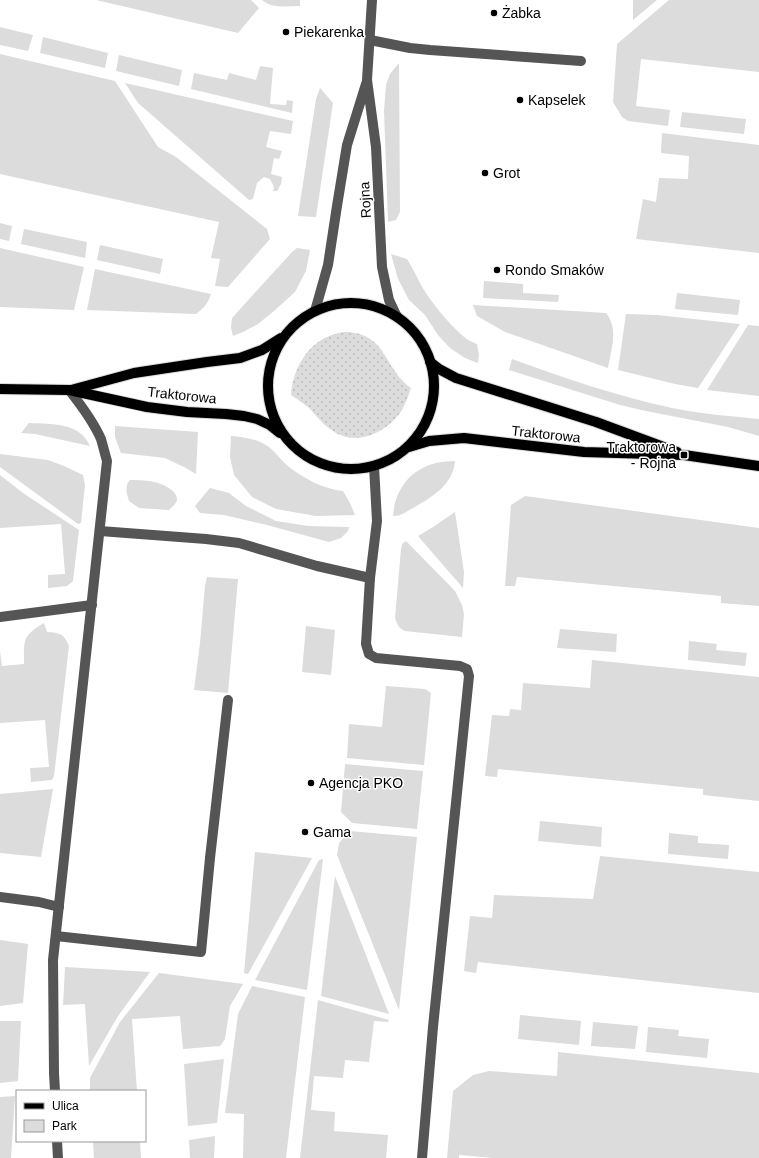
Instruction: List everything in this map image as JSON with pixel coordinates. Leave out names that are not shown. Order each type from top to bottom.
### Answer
[{"type":"main road","points":[[356,303],[378,307],[397,316],[407,324],[420,339],[430,362],[434,383],[432,403],[430,413],[420,432],[407,447],[392,459],[374,466],[348,469],[330,466],[306,456],[286,438],[278,427],[271,408],[268,388],[270,367],[277,348],[284,336],[295,324],[315,311],[336,304],[356,303]]},
{"type":"main road","name":"Traktorowa","points":[[69,390],[134,373],[240,358],[262,350],[284,336]]},
{"type":"main road","name":"Traktorowa","points":[[430,362],[439,369],[456,378],[596,422],[684,455]]},
{"type":"main road","name":"Traktorowa","points":[[0,388],[69,390],[147,407],[187,412],[226,414],[257,419],[270,425],[286,438]]},
{"type":"main road","name":"Traktorowa","points":[[407,447],[429,441],[464,438],[584,452],[684,455],[759,466]]},
{"type":"street","name":"Rojna","points":[[372,0],[367,80],[376,147],[382,267],[389,300],[397,316]]},
{"type":"street","points":[[370,40],[410,48],[430,50],[581,61]]},
{"type":"street","name":"Rojna","points":[[315,311],[328,265],[336,206],[347,145],[367,80]]},
{"type":"street","points":[[54,1090],[53,960],[107,461],[101,439],[80,403],[69,390]]},
{"type":"street","points":[[374,466],[377,521],[370,578],[366,644],[369,654],[376,658],[460,666],[467,669],[468,676],[433,1027],[422,1158]]},
{"type":"street","points":[[100,531],[239,543],[317,566],[370,578]]},
{"type":"street","points":[[0,617],[92,605]]},
{"type":"street","points":[[56,936],[201,952],[228,700]]},
{"type":"street","points":[[0,897],[39,902],[59,907]]},
{"type":"street","points":[[57,1142],[58,1158]]},
{"type":"green space","points":[[96,0],[251,0],[259,8],[238,33]]},
{"type":"green space","points":[[262,0],[300,0],[300,6],[275,6]]},
{"type":"green space","points":[[633,0],[657,0],[633,20]]},
{"type":"green space","points":[[669,0],[759,0],[759,72],[641,59],[636,106],[670,110],[668,126],[628,121],[622,117],[613,102],[617,44]]},
{"type":"green space","points":[[0,27],[33,35],[28,51],[0,45]]},
{"type":"green space","points":[[43,37],[108,53],[105,68],[40,53]]},
{"type":"green space","points":[[0,54],[115,81],[158,147],[176,157],[267,229],[270,239],[228,287],[215,286],[220,259],[211,258],[219,222],[0,174]]},
{"type":"green space","points":[[119,55],[182,70],[179,86],[116,71]]},
{"type":"green space","points":[[399,63],[400,212],[396,220],[388,222],[384,111],[386,85],[390,74]]},
{"type":"green space","points":[[260,66],[273,68],[270,104],[286,105],[287,100],[293,101],[292,113],[191,89],[194,73],[227,80],[229,73],[256,80]]},
{"type":"green space","points":[[125,83],[293,121],[291,134],[270,131],[266,147],[282,151],[279,159],[274,158],[271,174],[282,177],[281,184],[277,191],[273,191],[274,187],[270,179],[264,177],[257,183],[253,199],[249,200],[138,103]]},
{"type":"green space","points":[[320,88],[333,103],[316,217],[298,216],[316,99]]},
{"type":"green space","points":[[682,112],[746,119],[744,134],[680,127]]},
{"type":"green space","points":[[662,133],[759,145],[759,253],[636,239],[643,199],[656,202],[659,178],[688,179],[689,156],[661,153]]},
{"type":"green space","points":[[0,223],[12,226],[9,241],[0,239]]},
{"type":"green space","points":[[24,229],[87,242],[85,258],[21,244]]},
{"type":"green space","points":[[100,245],[163,259],[160,274],[97,260]]},
{"type":"green space","points":[[0,248],[84,267],[74,310],[0,307]]},
{"type":"green space","points":[[297,248],[310,250],[306,271],[295,292],[258,324],[233,336],[231,328],[232,318]]},
{"type":"green space","points":[[391,254],[407,259],[424,290],[440,311],[465,337],[477,344],[479,355],[478,363],[465,358],[450,348],[438,335],[425,315],[409,300],[398,279]]},
{"type":"green space","points":[[95,269],[211,294],[209,300],[196,314],[87,310]]},
{"type":"green space","points":[[484,281],[523,284],[523,293],[559,295],[558,302],[483,298]]},
{"type":"green space","points":[[677,293],[740,300],[738,315],[675,309]]},
{"type":"green space","points":[[473,305],[606,313],[610,319],[613,332],[608,368],[505,332],[477,316]]},
{"type":"green space","points":[[626,314],[657,315],[740,324],[698,388],[618,370]]},
{"type":"green space","points":[[748,325],[759,326],[759,396],[707,390]]},
{"type":"green space","points":[[344,332],[358,334],[369,338],[377,344],[395,371],[411,388],[408,398],[400,413],[394,420],[378,432],[370,436],[360,438],[342,436],[329,429],[309,408],[291,395],[296,373],[306,354],[322,339]]},
{"type":"green space","points":[[512,359],[591,386],[651,403],[693,412],[759,419],[759,436],[728,427],[620,405],[509,370]]},
{"type":"green space","points":[[29,423],[55,424],[72,428],[85,438],[90,446],[35,434],[21,433]]},
{"type":"green space","points":[[115,426],[198,432],[196,474],[165,458],[121,453],[115,437]]},
{"type":"green space","points":[[231,436],[256,440],[269,447],[289,467],[301,476],[321,486],[343,491],[355,515],[316,516],[276,509],[252,497],[234,475],[230,457]]},
{"type":"green space","points":[[0,454],[48,460],[83,475],[85,485],[81,523],[78,524],[0,467]]},
{"type":"green space","points":[[455,461],[446,484],[434,495],[406,512],[398,516],[393,516],[397,497],[406,481],[427,466],[436,463]]},
{"type":"green space","points":[[0,475],[23,493],[79,530],[73,581],[67,586],[48,588],[48,575],[65,574],[61,524],[0,528]]},
{"type":"green space","points":[[130,480],[153,482],[167,487],[171,489],[177,500],[169,510],[139,508],[129,501],[127,485]]},
{"type":"green space","points":[[210,488],[229,493],[246,506],[276,521],[308,526],[349,527],[348,531],[341,538],[329,542],[224,515],[200,513],[195,506]]},
{"type":"green space","points":[[525,496],[759,528],[759,606],[721,603],[721,596],[517,577],[515,586],[505,586],[511,505]]},
{"type":"green space","points":[[455,512],[464,572],[463,588],[418,536]]},
{"type":"green space","points":[[406,541],[455,591],[462,605],[464,614],[462,637],[405,631],[397,624],[395,618],[401,549],[402,544]]},
{"type":"green space","points":[[207,577],[238,579],[228,693],[194,690]]},
{"type":"green space","points":[[44,623],[47,632],[61,634],[69,646],[54,776],[52,780],[31,782],[30,768],[49,767],[45,720],[0,723],[0,651],[2,666],[24,664],[26,639],[28,635]]},
{"type":"green space","points":[[306,626],[335,630],[331,675],[302,672]]},
{"type":"green space","points":[[560,629],[617,634],[616,652],[557,648]]},
{"type":"green space","points":[[689,641],[717,644],[716,650],[747,653],[745,666],[688,660]]},
{"type":"green space","points":[[592,660],[759,677],[759,801],[703,795],[703,789],[498,769],[497,777],[485,776],[492,715],[509,716],[510,709],[521,710],[523,683],[590,688]]},
{"type":"green space","points":[[386,686],[425,689],[431,693],[424,765],[347,758],[349,724],[382,727]]},
{"type":"green space","points":[[345,764],[423,771],[417,829],[352,823],[341,812]]},
{"type":"green space","points":[[53,789],[41,857],[0,853],[0,794]]},
{"type":"green space","points":[[540,821],[602,827],[601,847],[538,841]]},
{"type":"green space","points":[[350,831],[417,837],[399,1010],[337,855],[339,843]]},
{"type":"green space","points":[[669,833],[698,836],[698,843],[729,845],[728,859],[668,854]]},
{"type":"green space","points":[[255,852],[312,858],[248,974],[244,973]]},
{"type":"green space","points":[[600,856],[759,872],[759,993],[478,962],[476,973],[464,971],[470,916],[492,918],[494,895],[593,899]]},
{"type":"green space","points":[[323,859],[307,990],[255,980],[319,860]]},
{"type":"green space","points":[[335,876],[389,1014],[321,996]]},
{"type":"green space","points":[[0,940],[28,944],[23,1003],[0,1006]]},
{"type":"green space","points":[[65,967],[150,972],[118,1016],[89,1066],[85,1004],[63,1005]]},
{"type":"green space","points":[[159,973],[243,984],[230,1006],[225,1039],[220,1046],[183,1049],[180,1016],[132,1019],[137,1090],[90,1090],[90,1078],[120,1022]]},
{"type":"green space","points":[[252,986],[305,997],[286,1158],[243,1158],[244,1114],[225,1113],[238,1014]]},
{"type":"green space","points":[[318,1000],[389,1020],[388,1022],[374,1021],[369,1062],[345,1060],[343,1078],[314,1076],[311,1110],[335,1112],[334,1131],[388,1135],[386,1158],[300,1158]]},
{"type":"green space","points":[[520,1015],[581,1021],[579,1045],[518,1039]]},
{"type":"green space","points":[[0,1021],[21,1021],[18,1081],[0,1083]]},
{"type":"green space","points":[[593,1022],[638,1026],[635,1049],[591,1046]]},
{"type":"green space","points":[[648,1027],[679,1030],[678,1036],[709,1039],[707,1058],[646,1052]]},
{"type":"green space","points":[[558,1052],[759,1073],[759,1158],[493,1158],[459,1155],[459,1158],[447,1158],[453,1091],[473,1075],[489,1071],[557,1076]]},
{"type":"green space","points":[[224,1059],[217,1123],[188,1126],[184,1064]]},
{"type":"green space","points":[[15,1096],[11,1158],[0,1158],[0,1097]]},
{"type":"green space","points":[[215,1136],[214,1158],[190,1158],[189,1140]]},
{"type":"green space","points":[[93,1142],[140,1142],[141,1158],[94,1158]]},
{"type":"place","name":"Żabka","points":[[494,13]]},
{"type":"place","name":"Piekarenka","points":[[286,32]]},
{"type":"place","name":"Kapselek","points":[[520,100]]},
{"type":"place","name":"Grot","points":[[485,173]]},
{"type":"place","name":"Rondo Smaków","points":[[497,270]]},
{"type":"place","name":"Traktorowa - Rojna","points":[[684,455]]},
{"type":"place","name":"Agencja PKO","points":[[311,783]]},
{"type":"place","name":"Gama","points":[[305,832]]}]
